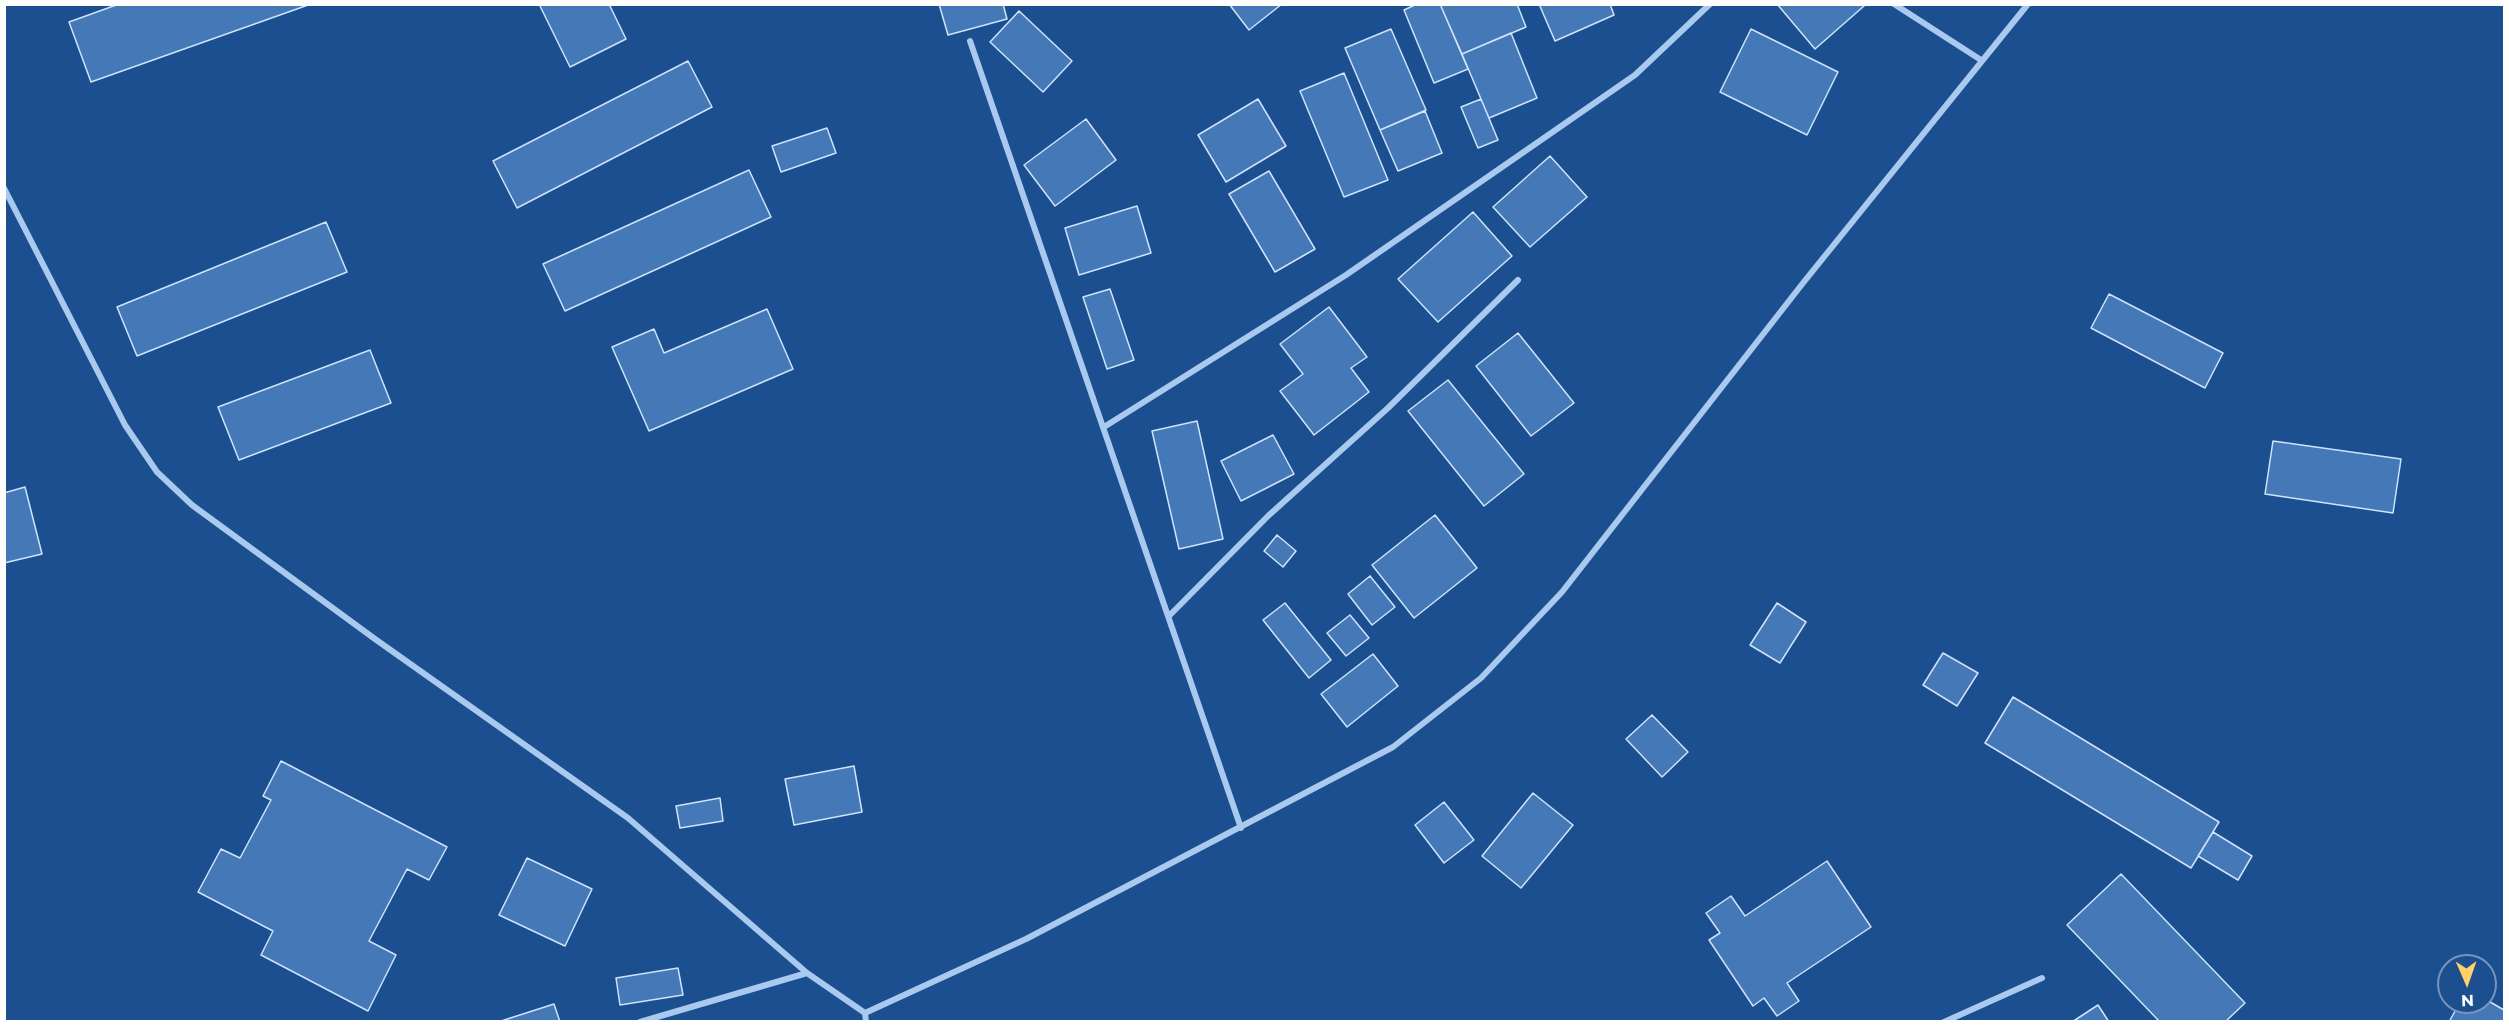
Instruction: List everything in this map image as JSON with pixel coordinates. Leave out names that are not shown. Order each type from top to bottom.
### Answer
[{"type":"street","points":[[1104,427],[1346,275],[1635,75],[1710,4]]},
{"type":"street","points":[[1894,4],[1981,60]]},
{"type":"street","points":[[865,1013],[1026,939],[1393,747],[1481,678],[1562,592],[1803,283],[2028,4]]},
{"type":"street","points":[[970,41],[1241,828]]},
{"type":"street","points":[[4,188],[125,425],[157,472],[202,512],[375,639],[628,818],[807,973],[865,1013],[866,1022]]},
{"type":"street","points":[[1169,616],[1268,516],[1388,408],[1518,280]]},
{"type":"street","points":[[640,1022],[807,973]]},
{"type":"street","points":[[1944,1022],[2042,978]]},
{"type":"building","points":[[119,4],[311,4],[91,82],[69,22]]},
{"type":"building","points":[[539,4],[609,4],[626,39],[570,67]]},
{"type":"building","points":[[939,4],[1003,4],[1007,19],[948,35]]},
{"type":"building","points":[[1229,4],[1282,4],[1249,30]]},
{"type":"building","points":[[1417,4],[1440,4],[1468,69],[1434,83],[1404,10]]},
{"type":"building","points":[[1440,4],[1517,4],[1526,27],[1462,54]]},
{"type":"building","points":[[1539,4],[1610,4],[1614,15],[1555,41]]},
{"type":"building","points":[[1777,4],[1863,4],[1864,6],[1815,49]]},
{"type":"building","points":[[1019,11],[1072,61],[1043,92],[990,42]]},
{"type":"building","points":[[1391,29],[1426,110],[1380,130],[1345,48]]},
{"type":"building","points":[[1751,29],[1838,72],[1807,135],[1720,92]]},
{"type":"building","points":[[1511,33],[1537,98],[1489,118],[1462,54]]},
{"type":"building","points":[[688,61],[712,107],[517,208],[493,161]]},
{"type":"building","points":[[1344,73],[1388,180],[1344,197],[1300,91]]},
{"type":"building","points":[[1258,99],[1286,146],[1226,182],[1198,135]]},
{"type":"building","points":[[1481,99],[1498,140],[1478,148],[1461,107]]},
{"type":"building","points":[[1425,111],[1442,153],[1398,171],[1380,130]]},
{"type":"building","points":[[1086,119],[1116,160],[1055,206],[1024,165]]},
{"type":"building","points":[[827,128],[836,153],[781,172],[772,146]]},
{"type":"building","points":[[1550,156],[1587,197],[1530,247],[1493,207]]},
{"type":"building","points":[[749,170],[771,217],[565,311],[543,264]]},
{"type":"building","points":[[1269,171],[1315,249],[1275,272],[1229,194]]},
{"type":"building","points":[[1137,206],[1151,253],[1079,275],[1065,228]]},
{"type":"building","points":[[1473,212],[1512,256],[1438,322],[1398,279]]},
{"type":"building","points":[[326,222],[347,272],[137,356],[117,307]]},
{"type":"building","points":[[1110,289],[1134,360],[1107,369],[1083,297]]},
{"type":"building","points":[[2109,294],[2223,353],[2205,388],[2091,328]]},
{"type":"building","points":[[1329,307],[1367,357],[1351,368],[1369,392],[1314,435],[1280,391],[1303,374],[1280,344]]},
{"type":"building","points":[[767,309],[793,369],[649,431],[612,347],[654,329],[664,353]]},
{"type":"building","points":[[1518,333],[1574,403],[1531,436],[1476,366]]},
{"type":"building","points":[[370,350],[391,403],[239,460],[218,407]]},
{"type":"building","points":[[1448,380],[1524,474],[1484,506],[1408,411]]},
{"type":"building","points":[[1197,421],[1223,539],[1179,549],[1152,431]]},
{"type":"building","points":[[1273,435],[1294,474],[1241,501],[1221,461]]},
{"type":"building","points":[[2273,441],[2401,459],[2393,513],[2265,494]]},
{"type":"building","points":[[25,487],[42,554],[4,563],[4,493]]},
{"type":"building","points":[[1435,515],[1477,568],[1414,618],[1372,565]]},
{"type":"building","points":[[1277,535],[1296,551],[1283,567],[1264,551]]},
{"type":"building","points":[[1370,576],[1395,607],[1372,625],[1348,594]]},
{"type":"building","points":[[1285,603],[1331,660],[1309,678],[1263,620]]},
{"type":"building","points":[[1777,603],[1806,622],[1780,663],[1750,645]]},
{"type":"building","points":[[1350,615],[1369,638],[1346,656],[1327,633]]},
{"type":"building","points":[[1943,653],[1978,673],[1957,706],[1923,685]]},
{"type":"building","points":[[1373,654],[1398,686],[1347,727],[1321,694]]},
{"type":"building","points":[[2013,697],[2219,822],[2191,868],[1985,743]]},
{"type":"building","points":[[1652,715],[1688,752],[1662,777],[1626,739]]},
{"type":"building","points":[[281,761],[447,847],[429,880],[407,869],[369,941],[396,955],[368,1011],[261,955],[273,931],[198,892],[221,849],[240,858],[271,800],[263,796]]},
{"type":"building","points":[[854,766],[862,812],[794,825],[785,779]]},
{"type":"building","points":[[1533,793],[1573,825],[1521,888],[1482,856]]},
{"type":"building","points":[[720,798],[723,821],[680,828],[676,806]]},
{"type":"building","points":[[1444,802],[1474,840],[1444,863],[1415,825]]},
{"type":"building","points":[[2213,832],[2252,856],[2238,880],[2198,856]]},
{"type":"building","points":[[527,858],[592,889],[565,946],[499,915]]},
{"type":"building","points":[[1827,861],[1871,927],[1787,983],[1799,1001],[1777,1016],[1764,998],[1753,1006],[1709,940],[1720,933],[1706,913],[1731,896],[1745,916]]},
{"type":"building","points":[[2121,874],[2245,1003],[2225,1022],[2160,1022],[2067,925]]},
{"type":"building","points":[[678,968],[683,995],[620,1005],[616,978]]},
{"type":"building","points":[[554,1004],[560,1022],[498,1022]]},
{"type":"building","points":[[2098,1005],[2109,1022],[2072,1022]]},
{"type":"building","points":[[2497,1006],[2504,1010],[2504,1022],[2449,1022],[2453,1014],[2497,1014]]}]
